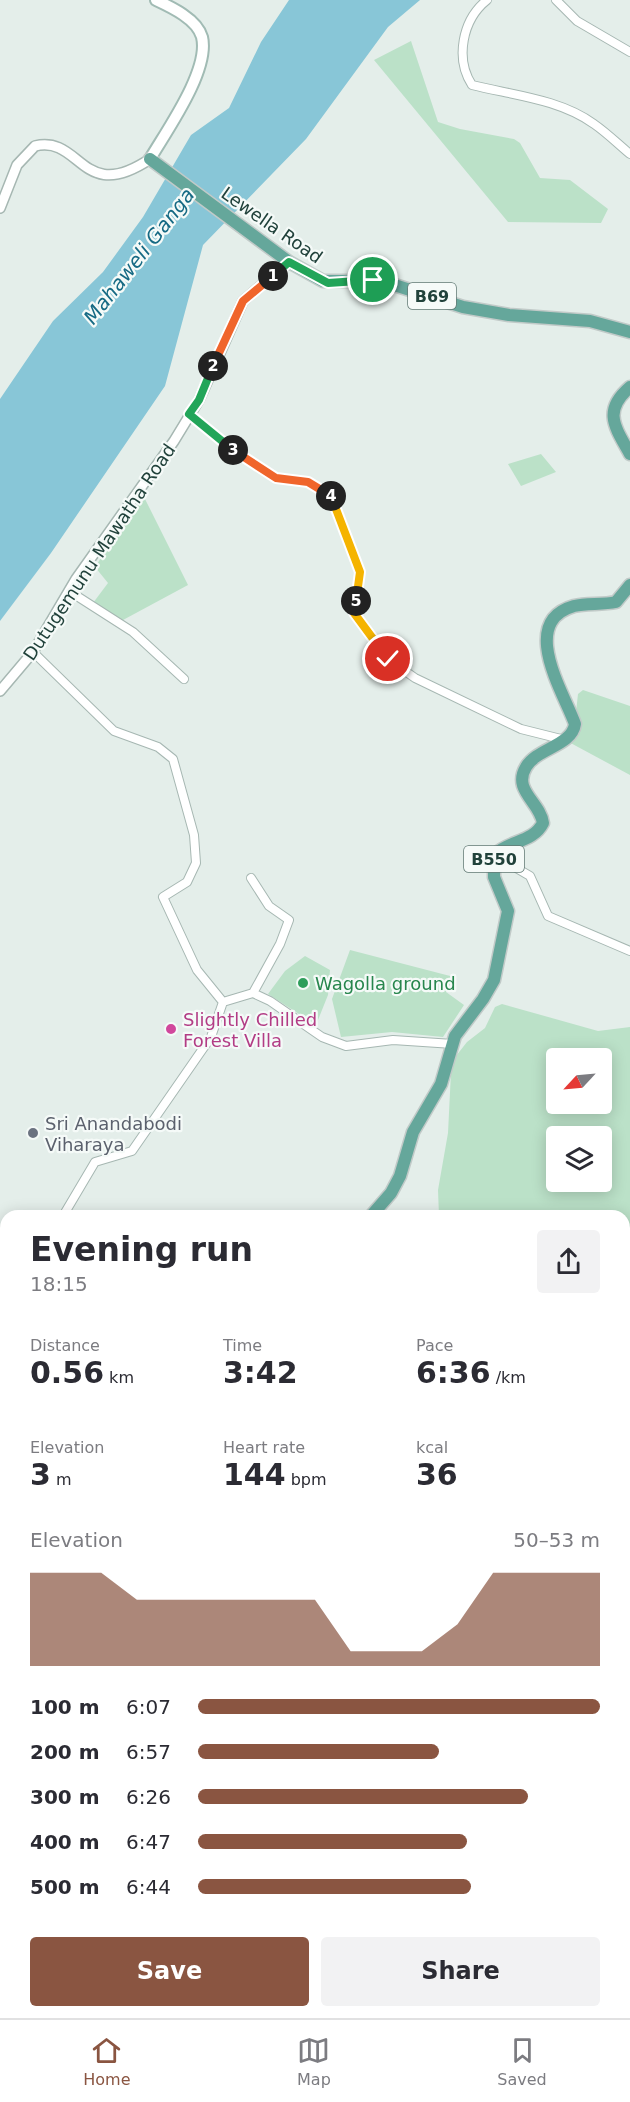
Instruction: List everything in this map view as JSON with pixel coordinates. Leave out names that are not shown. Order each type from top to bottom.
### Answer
[{"type":"main road","points":[[155,162],[198,73],[203,52],[202,35],[191,21],[156,0]]},
{"type":"main road","name":"Lewella Road","points":[[155,162],[289,262],[328,283],[382,281],[463,307],[508,315],[590,321],[630,332]]},
{"type":"main road","points":[[630,387],[621,395],[612,411],[616,429],[630,454]]},
{"type":"main road","points":[[565,740],[574,730],[575,724],[552,676],[548,656],[550,625],[559,613],[572,607],[616,602],[630,585]]},
{"type":"main road","name":"B550","points":[[376,1210],[391,1193],[400,1176],[413,1132],[441,1084],[458,1029],[483,999],[494,980],[508,911],[494,878],[494,855],[506,846],[535,834],[543,823],[541,813],[523,790],[522,777],[525,768],[534,757],[565,740]]},
{"type":"main road","points":[[0,1937],[0,1964]]},
{"type":"street","points":[[487,0],[473,15],[461,48],[463,71],[472,85],[558,106],[594,123],[630,154]]},
{"type":"street","points":[[556,0],[578,21],[630,52]]},
{"type":"street","points":[[0,208],[17,165],[35,146],[57,146],[82,166],[103,175],[126,172],[155,162]]},
{"type":"street","name":"Dutugemunu Mawatha Road","points":[[0,691],[33,652],[69,591],[158,465],[199,400],[243,301],[289,262]]},
{"type":"street","points":[[189,414],[239,454],[276,478],[308,482],[331,496],[360,572],[354,613],[388,659],[415,678],[521,729],[565,740]]},
{"type":"street","points":[[69,591],[133,632],[184,679]]},
{"type":"street","points":[[33,652],[114,731],[158,747],[173,759],[194,835],[196,862],[187,882],[163,897],[197,970],[223,1002]]},
{"type":"street","points":[[494,855],[530,876],[535,884],[542,909],[548,916],[630,951]]},
{"type":"street","points":[[251,879],[269,906],[289,920],[280,944],[254,993]]},
{"type":"street","points":[[223,1002],[254,993],[270,1001],[322,1037],[346,1046],[393,1040],[453,1044]]},
{"type":"street","points":[[67,1210],[95,1162],[132,1151],[211,1036],[223,1002]]},
{"type":"green space","points":[[411,41],[438,122],[460,129],[514,139],[520,143],[540,178],[570,180],[608,209],[601,223],[508,222],[374,60]]},
{"type":"green space","points":[[541,454],[556,472],[521,486],[508,464]]},
{"type":"green space","points":[[143,495],[188,585],[123,620],[93,603],[108,583],[95,567]]},
{"type":"green space","points":[[583,690],[630,706],[630,775],[565,740],[574,730],[578,694]]},
{"type":"green space","points":[[350,950],[454,977],[446,992],[464,1005],[443,1037],[392,1032],[341,1037],[332,999]]},
{"type":"green space","name":"Wagolla ground","points":[[305,956],[330,970],[328,995],[316,1025],[268,994],[285,971]]},
{"type":"green space","points":[[502,1004],[598,1031],[630,1027],[630,1210],[439,1210],[438,1190],[448,1133],[451,1072],[456,1056],[467,1042],[485,1028],[495,1007]]},
{"type":"water","name":"Mahaweli Ganga","points":[[289,0],[420,0],[388,27],[306,139],[203,245],[165,386],[51,553],[0,621],[0,399],[53,321],[103,272],[143,217],[191,135],[229,108],[261,42]]},
{"type":"place","name":"Wagolla ground","points":[[303,983]]},
{"type":"place","name":"Slightly Chilled Forest Villa","points":[[171,1029]]},
{"type":"place","name":"Sri Anandabodi Viharaya","points":[[33,1133]]},
{"type":"route","points":[[373,280],[328,283],[289,262],[243,301],[233,318],[199,400],[189,414],[239,454],[276,478],[308,482],[331,496],[360,572],[354,613],[388,659]]}]
